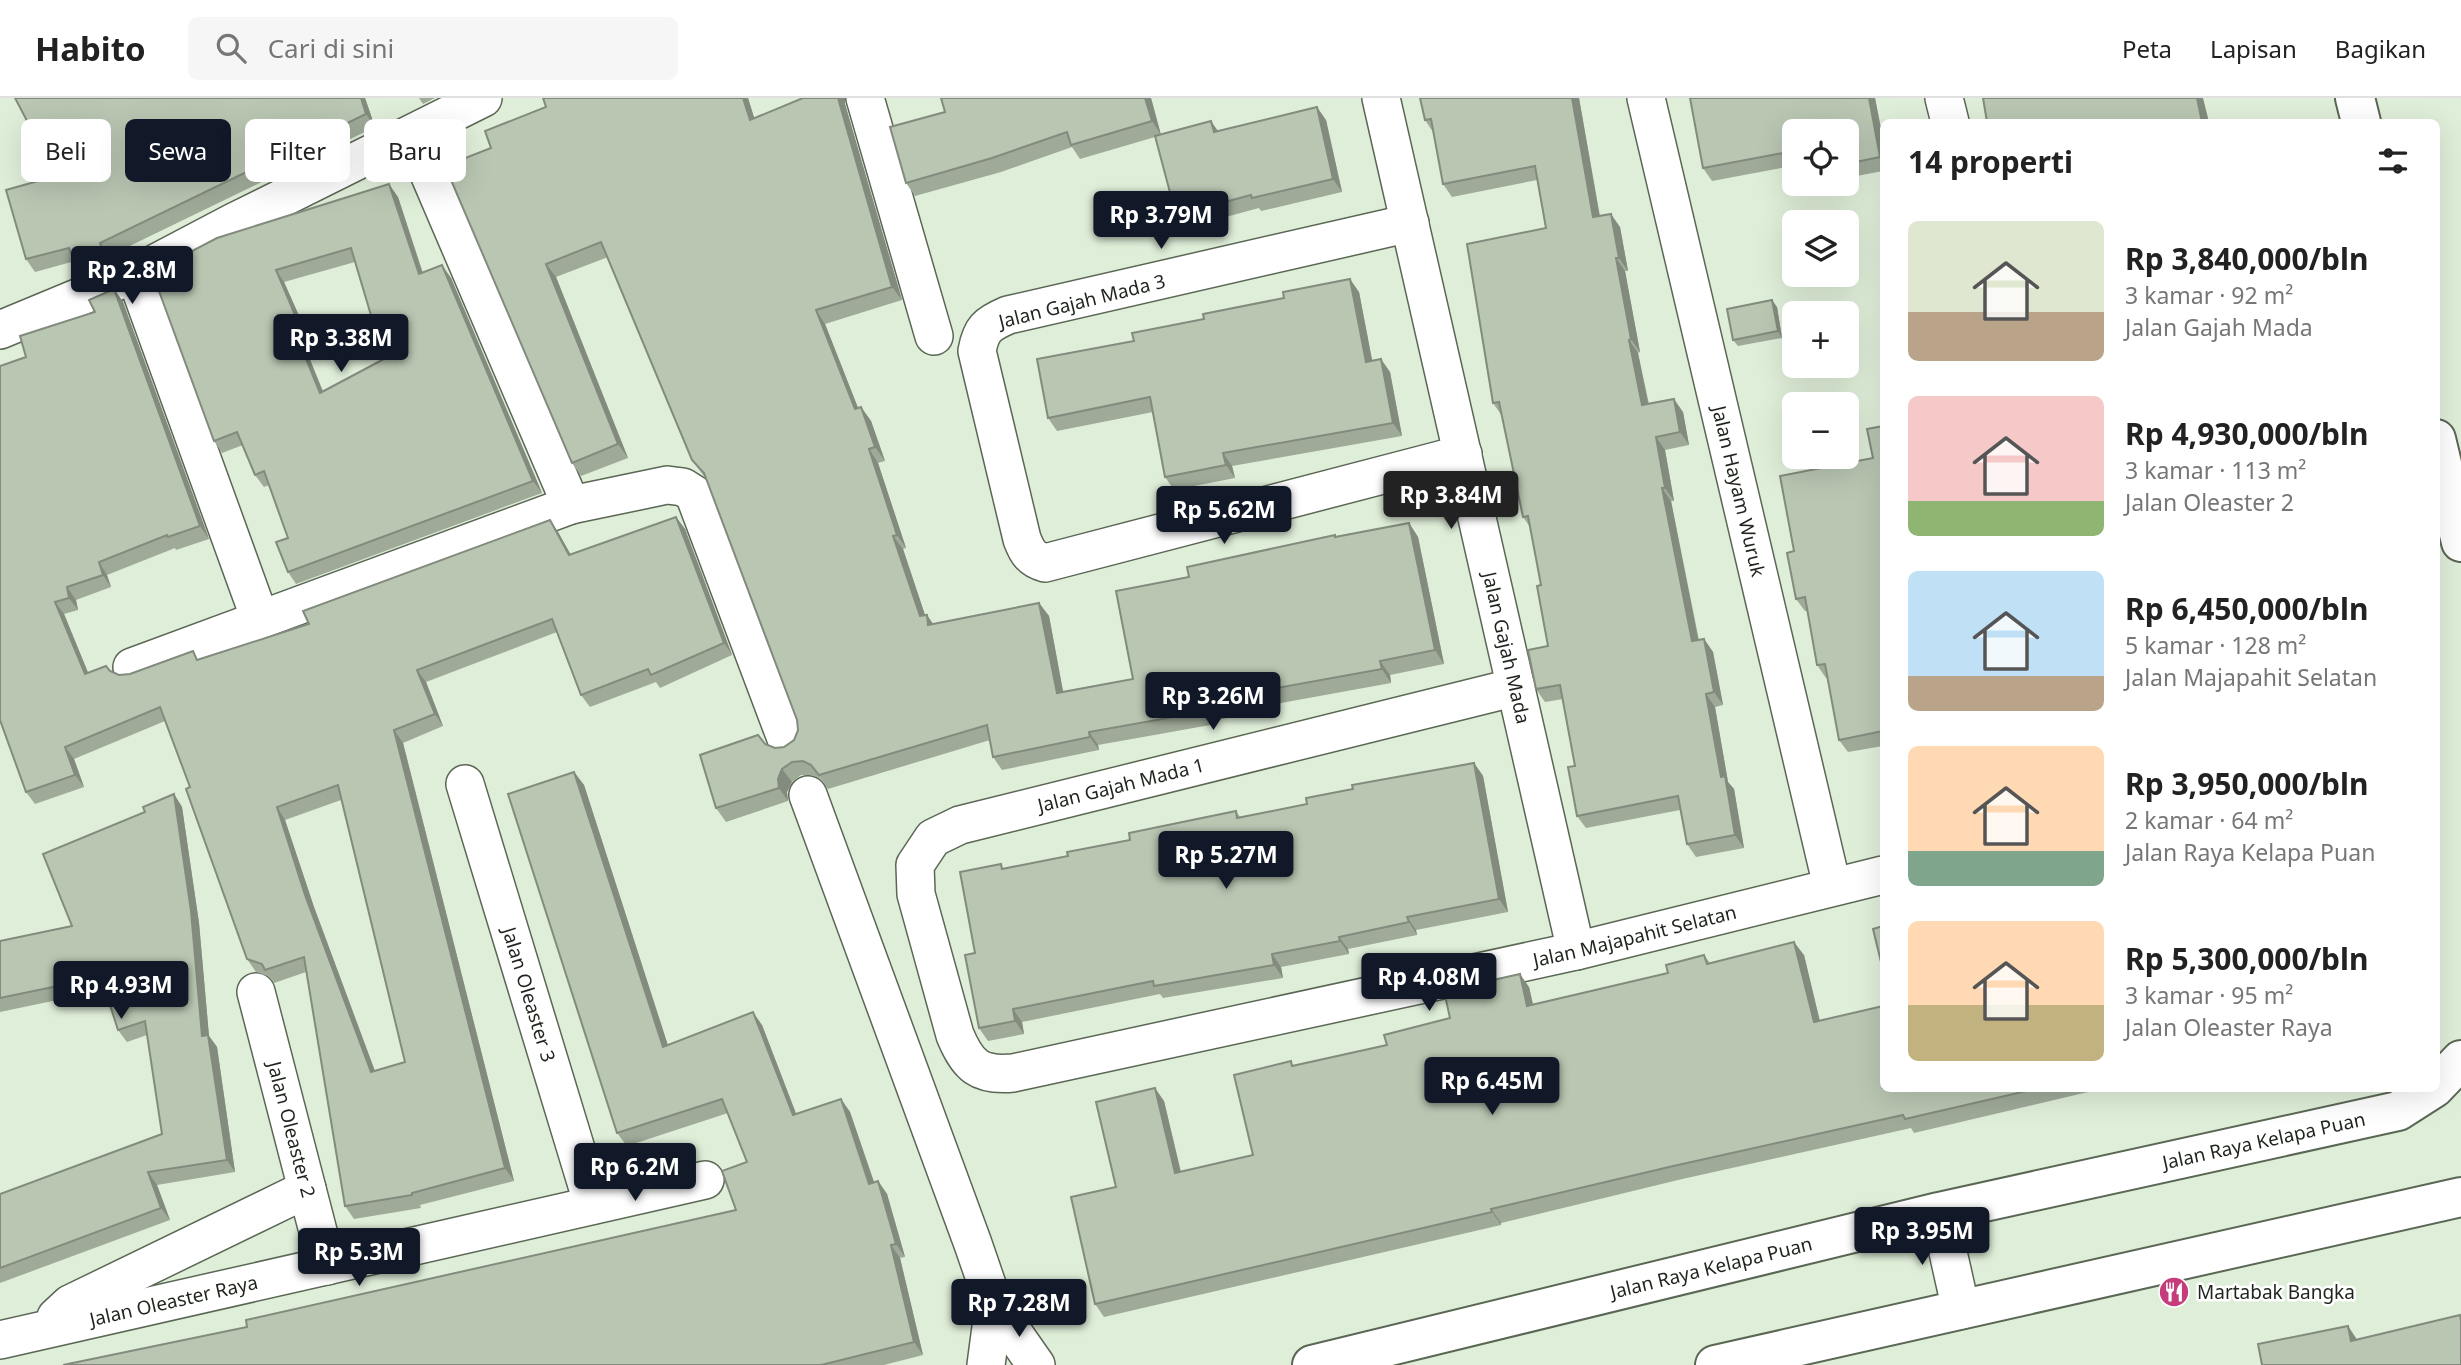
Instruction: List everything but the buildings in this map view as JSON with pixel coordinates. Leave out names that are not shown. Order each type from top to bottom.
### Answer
[{"type":"street","points":[[442,119],[483,98]]},
{"type":"street","points":[[865,98],[934,336]]},
{"type":"street","name":"Jalan Gajah Mada","points":[[1381,98],[1576,951]]},
{"type":"street","name":"Jalan Hayam Wuruk","points":[[1646,98],[1832,886]]},
{"type":"street","points":[[1944,98],[1949,119]]},
{"type":"street","points":[[2356,98],[2360,119]]},
{"type":"street","points":[[0,330],[135,274],[364,158]]},
{"type":"street","points":[[433,182],[571,505]]},
{"type":"street","name":"Jalan Gajah Mada 3","points":[[1410,223],[1008,315],[993,321],[980,334],[977,351],[1022,539],[1027,552],[1035,560],[1045,563],[1463,454]]},
{"type":"street","points":[[135,274],[260,619]]},
{"type":"street","points":[[2440,455],[2461,542]]},
{"type":"street","points":[[132,667],[571,505],[667,485],[683,487],[694,494],[787,741]]},
{"type":"street","name":"Jalan Gajah Mada 1","points":[[977,1069],[962,1053],[955,1035],[916,894],[915,865],[933,838],[960,825],[1516,687]]},
{"type":"street","name":"Jalan Oleaster 3","points":[[465,784],[593,1205]]},
{"type":"street","points":[[808,794],[994,1305],[1036,1365]]},
{"type":"street","name":"Jalan Majapahit Selatan","points":[[977,1069],[993,1075],[1013,1073],[1576,951],[1880,876]]},
{"type":"street","name":"Jalan Oleaster 2","points":[[256,992],[327,1266]]},
{"type":"street","name":"Jalan Raya Kelapa Puan","points":[[2440,1082],[2461,1060]]},
{"type":"street","name":"Jalan Raya Kelapa Puan","points":[[1312,1365],[1939,1212],[2398,1111],[2427,1092]]},
{"type":"street","name":"Jalan Oleaster Raya","points":[[0,1340],[705,1180]]},
{"type":"street","name":"Jalan Oleaster Raya","points":[[51,1328],[57,1315],[71,1304],[307,1189]]},
{"type":"street","points":[[1715,1365],[2461,1197]]},
{"type":"street","points":[[1939,1212],[1961,1310]]},
{"type":"street","points":[[986,1365],[994,1305]]},
{"type":"place","name":"Martabak Bangka","points":[[2174,1292]]}]
